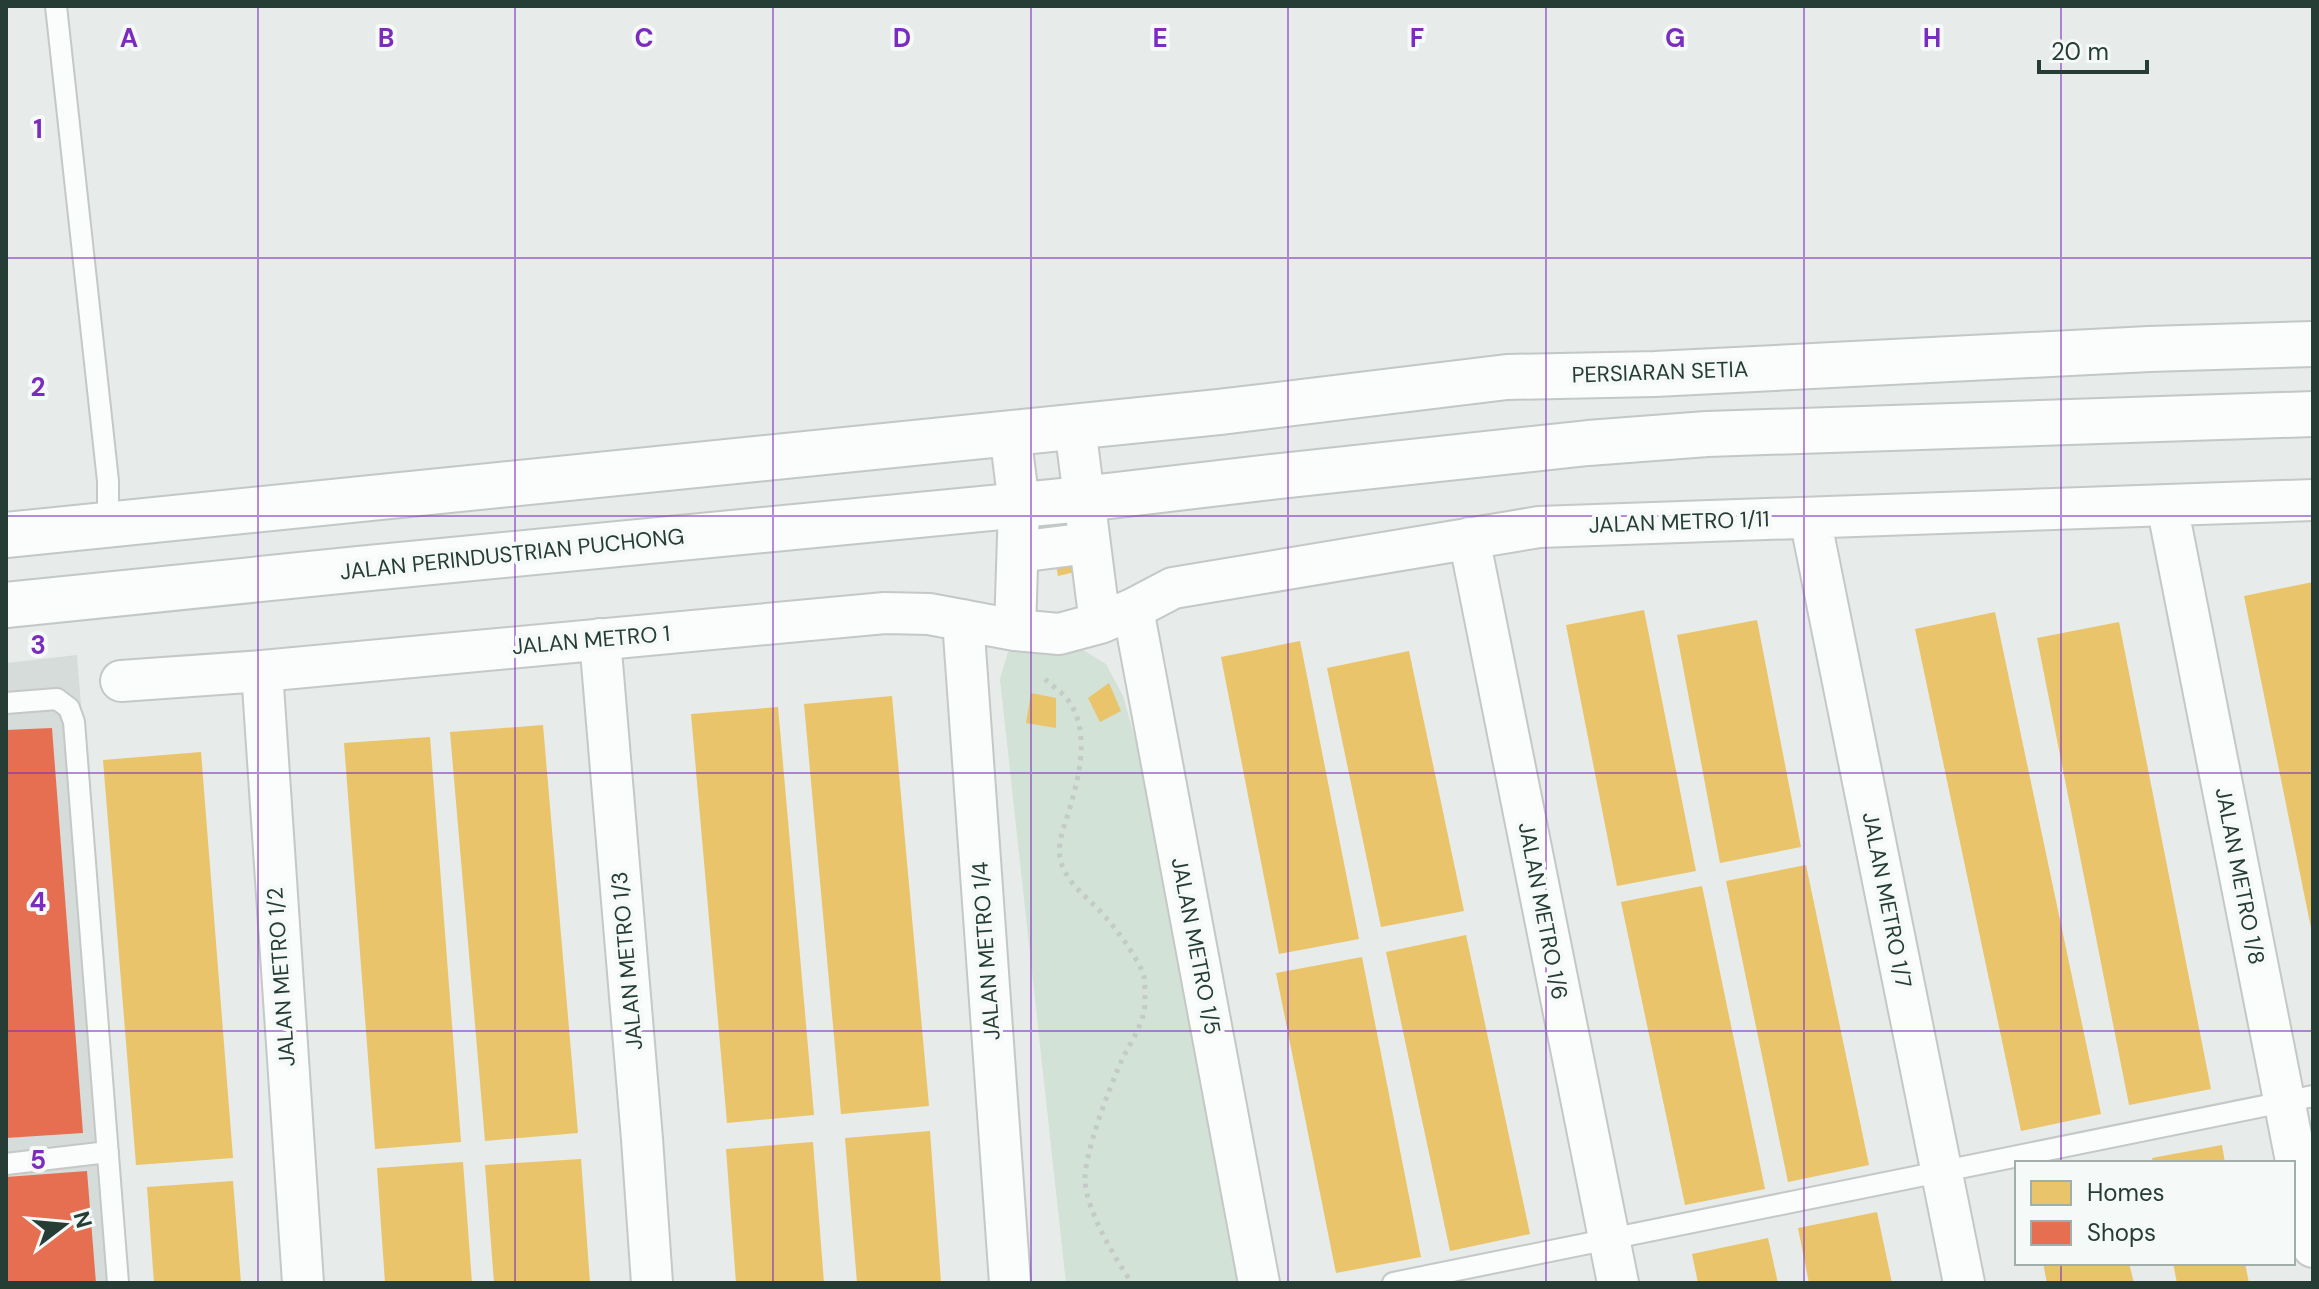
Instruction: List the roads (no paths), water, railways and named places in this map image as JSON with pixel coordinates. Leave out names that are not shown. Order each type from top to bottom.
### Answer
[{"type":"street","name":"PERSIARAN SETIA","points":[[1010,433],[1219,412],[1507,377],[1655,374],[2149,349],[2313,344]]},
{"type":"street","points":[[1019,505],[1437,458],[1707,434],[2313,414]]},
{"type":"street","name":"JALAN METRO 1/5","points":[[1075,427],[1089,543],[1116,616],[1259,1283]]},
{"type":"street","points":[[6,535],[1010,433],[1019,505],[1015,630]]},
{"type":"street","name":"JALAN METRO 1/11","points":[[1059,634],[1116,616],[1173,588],[1539,527],[2313,500]]},
{"type":"street","name":"JALAN PERINDUSTRIAN PUCHONG","points":[[6,605],[1019,505]]},
{"type":"street","name":"JALAN METRO 1/8","points":[[2167,505],[2299,1099],[2313,1247]]},
{"type":"street","name":"JALAN METRO 1/7","points":[[1810,518],[1964,1283]]},
{"type":"street","name":"JALAN METRO 1/6","points":[[1469,538],[1618,1283]]},
{"type":"street","points":[[1018,552],[1089,543]]},
{"type":"street","name":"JALAN METRO 1","points":[[121,681],[262,671],[885,613],[929,614],[1015,630],[1059,634]]},
{"type":"street","name":"JALAN METRO 1/4","points":[[963,620],[1010,1283]]},
{"type":"street","name":"JALAN METRO 1/3","points":[[600,639],[652,1283]]},
{"type":"street","name":"JALAN METRO 1/2","points":[[262,671],[303,1283]]},
{"type":"lane","points":[[56,6],[108,481],[108,526]]},
{"type":"lane","points":[[6,703],[57,699],[69,708],[74,722],[118,1283]]},
{"type":"lane","points":[[1393,1283],[2299,1099]]},
{"type":"lane","points":[[6,1164],[108,1152]]}]
